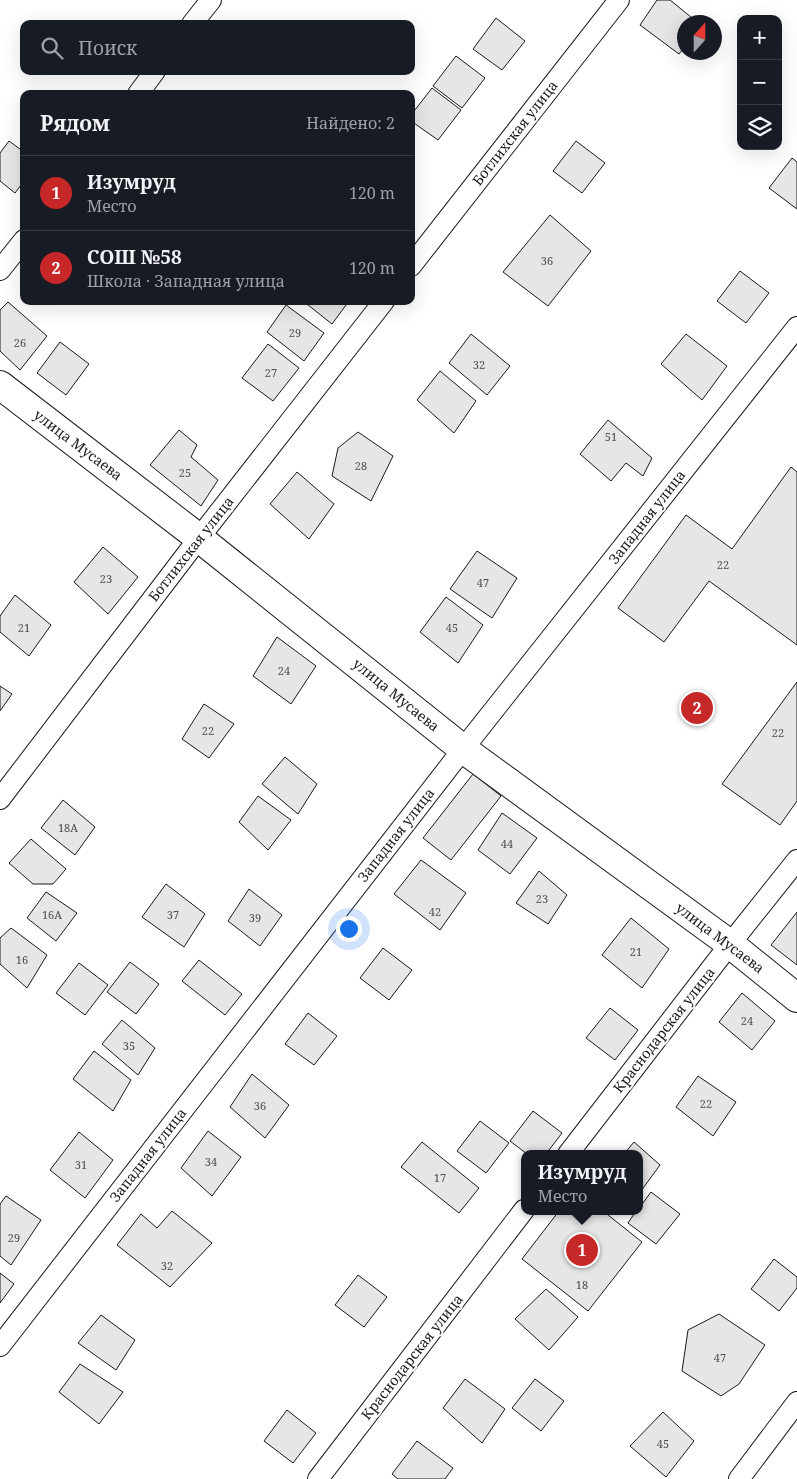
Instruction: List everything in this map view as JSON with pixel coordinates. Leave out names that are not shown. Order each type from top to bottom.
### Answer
[{"type":"street","points":[[195,20],[211,0]]},
{"type":"street","name":"Ботлихская улица","points":[[415,261],[619,0]]},
{"type":"street","points":[[141,90],[152,75]]},
{"type":"street","points":[[0,270],[20,245]]},
{"type":"street","name":"Ботлихская улица","points":[[0,799],[199,538],[381,305]]},
{"type":"street","name":"Западная улица","points":[[0,1346],[463,749],[797,327]]},
{"type":"street","name":"улица Мусаева","points":[[0,385],[199,538],[463,749],[730,944],[797,998]]},
{"type":"street","name":"Краснодарская улица","points":[[571,1150],[797,860]]},
{"type":"street","name":"Краснодарская улица","points":[[318,1479],[521,1214]]},
{"type":"street","points":[[739,1479],[797,1402]]},
{"type":"building","points":[[657,0],[670,0],[688,15],[677,15],[677,53],[640,25]]},
{"type":"building","points":[[496,18],[525,41],[502,70],[473,49]]},
{"type":"building","points":[[456,56],[485,78],[462,108],[433,86]]},
{"type":"building","points":[[432,88],[461,110],[438,140],[415,124],[415,110]]},
{"type":"building","points":[[9,141],[20,149],[20,186],[15,193],[0,181],[0,153]]},
{"type":"building","points":[[576,141],[605,163],[582,193],[553,171]]},
{"type":"building","points":[[792,158],[797,162],[797,209],[769,188]]},
{"type":"building","points":[[550,215],[591,251],[548,306],[503,272]]},
{"type":"building","points":[[740,271],[769,293],[746,323],[717,301]]},
{"type":"building","points":[[8,302],[47,336],[20,370],[0,351],[0,310]]},
{"type":"building","points":[[286,305],[324,333],[304,361],[267,332]]},
{"type":"building","points":[[308,305],[346,305],[332,324]]},
{"type":"building","points":[[471,334],[510,366],[487,395],[449,363]]},
{"type":"building","points":[[686,334],[727,366],[702,400],[661,364]]},
{"type":"building","points":[[60,342],[89,364],[66,395],[37,373]]},
{"type":"building","points":[[268,344],[299,368],[273,401],[242,378]]},
{"type":"building","points":[[440,371],[476,401],[454,433],[417,400]]},
{"type":"building","points":[[608,420],[652,458],[643,476],[626,463],[611,481],[580,454]]},
{"type":"building","points":[[179,430],[197,445],[191,457],[218,480],[201,506],[150,465]]},
{"type":"building","points":[[358,432],[393,456],[371,501],[332,476],[338,448]]},
{"type":"building","points":[[791,467],[797,472],[797,645],[709,581],[664,642],[618,608],[686,515],[732,549]]},
{"type":"building","points":[[297,472],[334,504],[309,539],[270,504]]},
{"type":"building","points":[[103,547],[138,577],[108,614],[74,582]]},
{"type":"building","points":[[477,551],[517,578],[492,618],[450,589]]},
{"type":"building","points":[[15,595],[51,625],[29,656],[0,632],[0,616]]},
{"type":"building","points":[[446,597],[483,625],[458,663],[420,632]]},
{"type":"building","points":[[277,637],[316,666],[291,704],[253,676]]},
{"type":"building","points":[[797,682],[797,801],[780,825],[722,784]]},
{"type":"building","points":[[0,686],[12,694],[0,711]]},
{"type":"building","points":[[204,704],[234,724],[209,758],[182,739]]},
{"type":"building","points":[[285,757],[317,784],[298,814],[262,784]]},
{"type":"building","points":[[473,774],[501,796],[451,860],[423,838]]},
{"type":"building","points":[[258,796],[291,820],[268,850],[239,822]]},
{"type":"building","points":[[63,800],[95,827],[75,855],[41,828]]},
{"type":"building","points":[[502,813],[537,838],[510,874],[478,850]]},
{"type":"building","points":[[31,839],[66,869],[53,884],[33,884],[9,863]]},
{"type":"building","points":[[421,860],[466,893],[440,930],[394,894]]},
{"type":"building","points":[[539,871],[567,895],[548,924],[516,903]]},
{"type":"building","points":[[166,884],[205,914],[184,947],[142,917]]},
{"type":"building","points":[[249,889],[282,915],[260,946],[228,921]]},
{"type":"building","points":[[46,892],[77,913],[56,941],[27,918]]},
{"type":"building","points":[[797,912],[797,965],[771,945]]},
{"type":"building","points":[[631,918],[669,949],[642,988],[602,955]]},
{"type":"building","points":[[11,928],[47,955],[27,988],[0,964],[0,938]]},
{"type":"building","points":[[383,948],[412,970],[389,1000],[360,978]]},
{"type":"building","points":[[199,960],[242,994],[225,1015],[182,981]]},
{"type":"building","points":[[130,962],[159,984],[136,1014],[107,992]]},
{"type":"building","points":[[79,963],[108,985],[85,1015],[56,993]]},
{"type":"building","points":[[742,993],[775,1021],[752,1050],[719,1022]]},
{"type":"building","points":[[610,1008],[638,1030],[615,1060],[586,1038]]},
{"type":"building","points":[[308,1013],[337,1036],[314,1065],[285,1044]]},
{"type":"building","points":[[122,1020],[155,1048],[138,1075],[102,1044]]},
{"type":"building","points":[[94,1051],[131,1080],[113,1111],[73,1079]]},
{"type":"building","points":[[252,1074],[289,1105],[265,1138],[230,1107]]},
{"type":"building","points":[[698,1076],[736,1102],[713,1136],[676,1107]]},
{"type":"building","points":[[533,1111],[562,1133],[549,1150],[522,1150],[510,1141]]},
{"type":"building","points":[[480,1121],[509,1143],[486,1173],[457,1151]]},
{"type":"building","points":[[208,1131],[241,1157],[212,1196],[181,1168]]},
{"type":"building","points":[[79,1132],[113,1160],[85,1198],[50,1170]]},
{"type":"building","points":[[422,1142],[479,1188],[459,1213],[401,1167]]},
{"type":"building","points":[[634,1142],[660,1165],[643,1188],[643,1150],[627,1150]]},
{"type":"building","points":[[651,1192],[680,1214],[656,1244],[628,1223],[633,1215],[643,1215],[643,1203]]},
{"type":"building","points":[[6,1196],[41,1220],[11,1265],[0,1256],[0,1204]]},
{"type":"building","points":[[172,1211],[212,1243],[170,1287],[117,1245],[141,1214],[157,1228]]},
{"type":"building","points":[[556,1215],[608,1215],[642,1242],[588,1311],[522,1259]]},
{"type":"building","points":[[774,1259],[797,1277],[797,1288],[779,1311],[751,1289]]},
{"type":"building","points":[[0,1273],[14,1284],[0,1303]]},
{"type":"building","points":[[358,1275],[387,1297],[364,1327],[335,1305]]},
{"type":"building","points":[[546,1289],[578,1317],[549,1350],[515,1319]]},
{"type":"building","points":[[719,1314],[765,1345],[739,1384],[721,1396],[682,1371],[688,1330]]},
{"type":"building","points":[[101,1315],[135,1340],[116,1370],[78,1343]]},
{"type":"building","points":[[80,1364],[123,1392],[99,1424],[59,1392]]},
{"type":"building","points":[[465,1379],[505,1409],[482,1443],[443,1408]]},
{"type":"building","points":[[535,1379],[564,1401],[541,1431],[512,1408]]},
{"type":"building","points":[[287,1410],[316,1433],[293,1463],[264,1441]]},
{"type":"building","points":[[663,1412],[694,1441],[666,1477],[630,1446]]},
{"type":"building","points":[[417,1441],[453,1468],[445,1479],[398,1479],[392,1474]]},
{"type":"place","name":"СОШ №58","points":[[697,708]]},
{"type":"place","name":"Изумруд","points":[[582,1250]]}]
